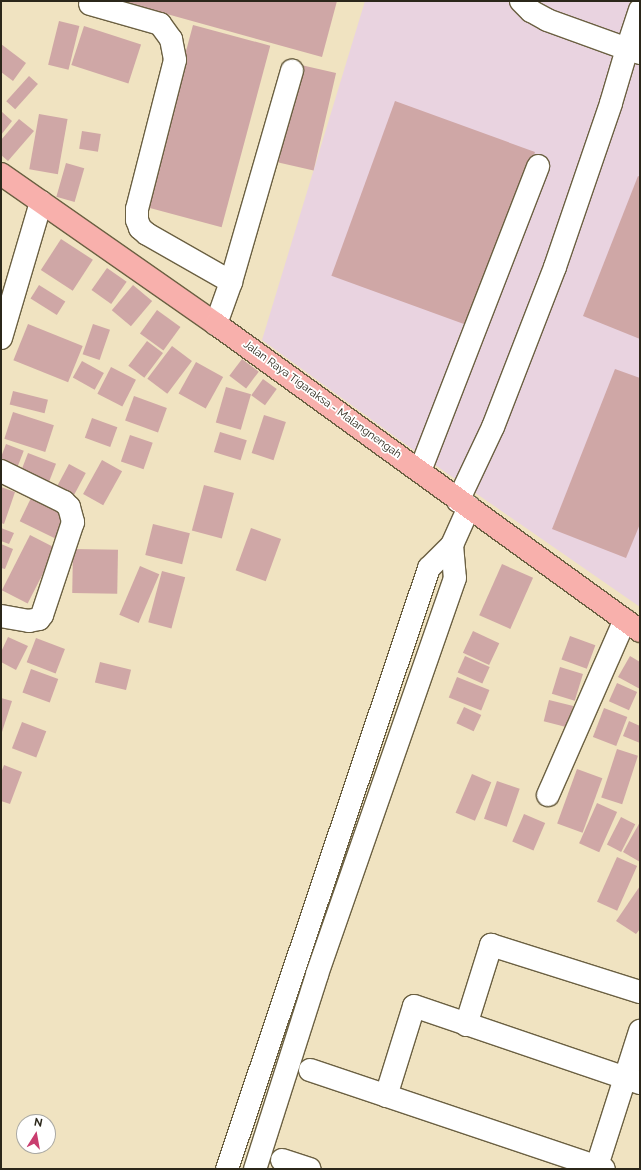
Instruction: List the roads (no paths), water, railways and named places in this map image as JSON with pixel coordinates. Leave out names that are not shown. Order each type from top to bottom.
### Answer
[{"type":"main road","name":"Jalan Raya Tigaraksa - Malangnengah","points":[[1,174],[216,324],[632,625]]},
{"type":"street","points":[[521,1],[531,11],[547,20],[633,51]]},
{"type":"street","points":[[90,4],[160,24],[171,39],[175,60],[137,209],[137,220],[140,228],[147,234],[231,282]]},
{"type":"street","points":[[255,1169],[317,975],[455,578],[452,545],[464,504],[555,267],[611,103],[633,51],[640,10]]},
{"type":"street","points":[[216,324],[231,282],[292,71]]},
{"type":"street","points":[[420,471],[538,166]]},
{"type":"street","points":[[1,338],[41,202]]},
{"type":"street","points":[[1,471],[64,502],[69,507],[73,522],[42,615],[39,619],[28,621],[1,616]]},
{"type":"street","points":[[227,1169],[429,568],[452,545]]},
{"type":"street","points":[[548,795],[632,625]]},
{"type":"street","points":[[466,1025],[491,945],[640,992]]},
{"type":"street","points":[[386,1096],[414,1006],[632,1081]]},
{"type":"street","points":[[310,1070],[599,1168],[632,1081],[640,1031]]},
{"type":"street","points":[[282,1160],[310,1169]]}]
